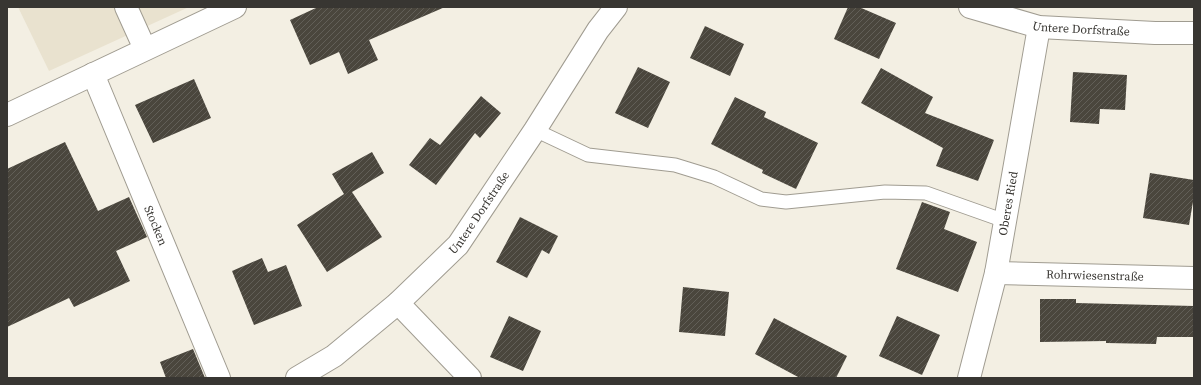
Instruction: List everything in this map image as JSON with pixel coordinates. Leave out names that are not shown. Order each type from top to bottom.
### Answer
[{"type":"street","points":[[126,7],[145,49]]},
{"type":"street","points":[[7,115],[235,7]]},
{"type":"street","name":"Untere Dorfstraße","points":[[297,378],[334,356],[398,303],[458,244],[535,130],[598,30],[616,7]]},
{"type":"street","name":"Untere Dorfstraße","points":[[970,7],[1039,27],[1155,33],[1194,33]]},
{"type":"street","name":"Oberes Ried","points":[[969,378],[996,274],[1039,27]]},
{"type":"street","name":"Stocken","points":[[92,74],[219,378]]},
{"type":"street","name":"Rohrwiesenstraße","points":[[996,274],[1194,278]]},
{"type":"street","points":[[398,303],[470,378]]},
{"type":"lane","points":[[535,130],[588,155],[675,164],[714,178],[762,199],[786,202],[885,192],[926,193],[1005,221]]},
{"type":"shaded area","points":[[18,7],[189,7],[49,71]]},
{"type":"building","points":[[318,7],[445,7],[369,40],[378,60],[348,74],[339,52],[310,65],[290,20]]},
{"type":"building","points":[[848,7],[859,7],[896,23],[879,59],[834,39]]},
{"type":"building","points":[[705,26],[744,44],[730,76],[690,58]]},
{"type":"building","points":[[638,67],[670,82],[648,128],[615,113]]},
{"type":"building","points":[[881,68],[933,97],[925,113],[994,140],[978,181],[936,166],[943,148],[861,103]]},
{"type":"building","points":[[1073,72],[1127,75],[1125,110],[1100,109],[1099,124],[1070,122]]},
{"type":"building","points":[[194,79],[211,118],[153,143],[135,105]]},
{"type":"building","points":[[481,96],[501,113],[480,138],[475,133],[436,185],[409,165],[430,138],[440,145]]},
{"type":"building","points":[[735,97],[766,112],[764,117],[818,143],[796,189],[762,173],[763,170],[711,144]]},
{"type":"building","points":[[65,142],[98,211],[129,197],[147,237],[116,251],[130,281],[74,307],[69,298],[7,327],[7,169]]},
{"type":"building","points":[[372,152],[384,173],[352,192],[382,237],[327,272],[297,225],[344,194],[332,174]]},
{"type":"building","points":[[1150,173],[1194,180],[1194,196],[1189,225],[1143,218]]},
{"type":"building","points":[[922,202],[950,212],[944,229],[977,242],[958,292],[896,269]]},
{"type":"building","points":[[520,217],[558,236],[549,254],[542,250],[527,278],[496,262]]},
{"type":"building","points":[[262,258],[268,272],[286,265],[302,306],[254,325],[232,271]]},
{"type":"building","points":[[683,287],[729,292],[725,336],[679,332]]},
{"type":"building","points":[[1040,299],[1076,299],[1076,303],[1194,306],[1194,337],[1157,337],[1156,344],[1106,343],[1106,341],[1040,342]]},
{"type":"building","points":[[509,316],[541,331],[523,371],[490,357]]},
{"type":"building","points":[[897,316],[940,335],[922,375],[879,356]]},
{"type":"building","points":[[774,318],[847,356],[836,378],[800,378],[755,354]]},
{"type":"building","points":[[193,349],[205,378],[166,378],[160,362]]}]
